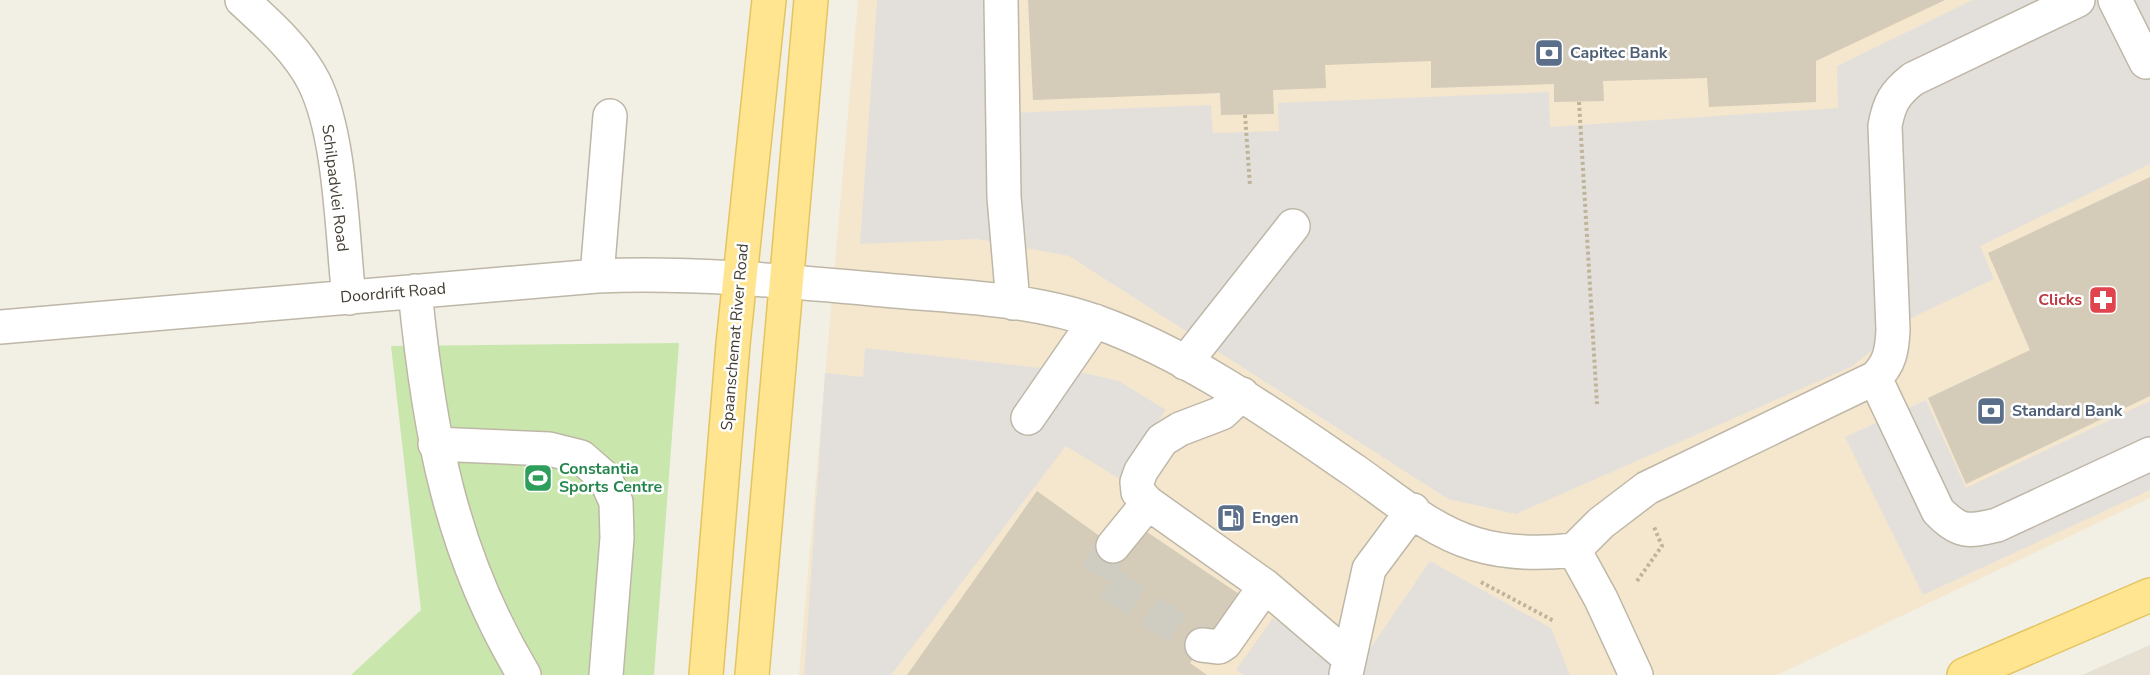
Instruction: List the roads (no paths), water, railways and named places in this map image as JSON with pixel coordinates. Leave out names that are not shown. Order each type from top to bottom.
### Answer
[{"type":"main road","name":"Spaanschemat River Road","points":[[706,675],[740,278],[769,0]]},
{"type":"main road","points":[[752,675],[811,0]]},
{"type":"main road","points":[[1964,675],[2150,595]]},
{"type":"street","name":"Schilpadvlei Road","points":[[242,0],[292,50],[314,81],[324,108],[333,146],[349,298]]},
{"type":"street","points":[[1001,0],[1004,196],[1013,303]]},
{"type":"street","points":[[1636,675],[1601,599],[1574,550],[1601,523],[1647,488],[1875,378],[1886,368],[1892,341],[1885,126],[1888,107],[1895,93],[1913,79],[2078,0]]},
{"type":"street","points":[[2115,0],[2146,63]]},
{"type":"street","points":[[597,276],[610,116]]},
{"type":"street","points":[[1185,363],[1293,226]]},
{"type":"street","name":"Doordrift Road","points":[[0,327],[597,276],[698,274],[1013,303],[1095,321],[1143,341],[1185,363],[1242,394],[1435,526],[1473,544],[1504,551],[1540,554],[1574,550]]},
{"type":"street","points":[[415,291],[427,405],[435,444],[473,576],[503,641],[524,675]]},
{"type":"street","points":[[1028,418],[1095,321]]},
{"type":"street","points":[[1875,378],[1938,512],[1955,528],[1975,531],[1997,525],[2150,454]]},
{"type":"street","points":[[1242,394],[1222,413],[1180,429],[1162,440],[1141,471],[1137,482],[1138,492],[1148,503],[1265,586],[1347,666]]},
{"type":"street","points":[[435,444],[549,449],[581,457],[605,478],[616,502],[617,538],[606,675]]},
{"type":"street","points":[[1113,546],[1148,503]]},
{"type":"street","points":[[1347,666],[1369,569],[1413,510]]},
{"type":"street","points":[[1202,645],[1219,647],[1226,643],[1265,586]]},
{"type":"tunnel","points":[[1113,546],[1096,575],[1202,645]]},
{"type":"place","name":"Capitec Bank","points":[[1549,53]]},
{"type":"place","name":"Clicks","points":[[2103,300]]},
{"type":"place","name":"Standard Bank","points":[[1991,411]]},
{"type":"place","name":"Constantia Sports Centre","points":[[538,478]]},
{"type":"place","name":"Engen","points":[[1231,518]]}]
